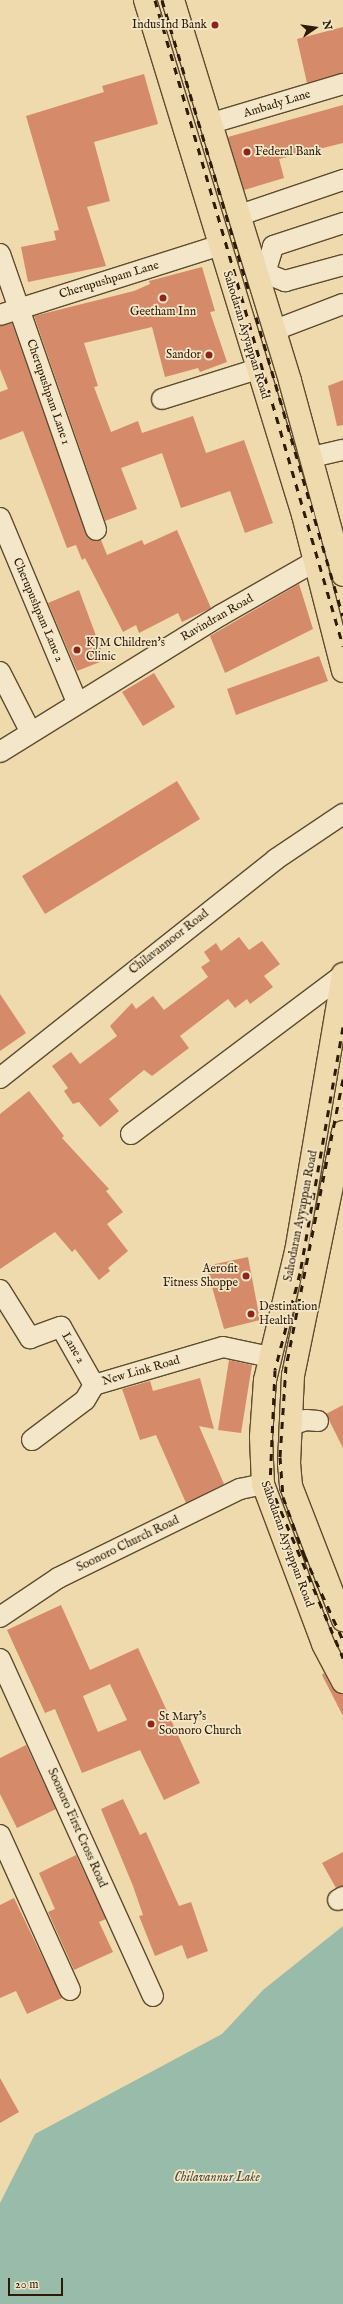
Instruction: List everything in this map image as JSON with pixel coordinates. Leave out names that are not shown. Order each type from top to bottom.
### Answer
[{"type":"main road","points":[[173,0],[240,215],[262,274],[275,330],[312,457],[343,575]]},
{"type":"main road","name":"Sahodaran Ayyappan Road","points":[[152,2],[218,246],[303,515],[343,671]]},
{"type":"main road","name":"Sahodaran Ayyappan Road","points":[[343,975],[296,1251],[270,1357],[262,1430],[263,1484],[323,1644],[343,1682]]},
{"type":"main road","name":"Sahodaran Ayyappan Road","points":[[343,1132],[293,1375],[291,1425],[291,1486],[343,1620]]},
{"type":"street","name":"Ambady Lane","points":[[212,123],[343,84]]},
{"type":"street","points":[[240,215],[343,180]]},
{"type":"street","points":[[343,223],[273,246],[262,274],[285,281],[343,265]]},
{"type":"street","name":"Cherupushpam Lane","points":[[0,315],[218,246]]},
{"type":"street","name":"Cherupushpam Lane 1","points":[[0,254],[96,530]]},
{"type":"street","points":[[275,330],[343,304]]},
{"type":"street","points":[[162,398],[257,369]]},
{"type":"street","points":[[312,457],[343,450]]},
{"type":"street","name":"Cherupushpam Lane 2","points":[[0,518],[77,702]]},
{"type":"street","name":"Ravindran Road","points":[[0,752],[30,731],[77,702],[314,562]]},
{"type":"street","points":[[0,672],[30,731]]},
{"type":"street","name":"Chilavannoor Road","points":[[2,1073],[270,863],[343,814]]},
{"type":"street","points":[[131,1134],[343,975]]},
{"type":"street","name":"Lane 2","points":[[0,1290],[30,1338],[61,1327],[94,1385]]},
{"type":"street","name":"New Link Road","points":[[32,1440],[85,1400],[94,1385],[223,1347],[270,1357]]},
{"type":"street","points":[[291,1425],[306,1420],[318,1421]]},
{"type":"street","name":"Soonoro Church Road","points":[[0,1617],[58,1578],[240,1489],[263,1484]]},
{"type":"street","name":"Soonoro First Cross Road","points":[[0,1660],[153,1996]]},
{"type":"street","points":[[0,1835],[70,1990]]},
{"type":"water","name":"Chilavannur Lake","points":[[343,1926],[343,2304],[0,2304],[0,2203],[35,2134],[222,2034],[263,1990]]},
{"type":"building","points":[[343,27],[343,73],[307,83],[297,39]]},
{"type":"building","points":[[144,74],[158,124],[94,142],[110,201],[87,207],[106,266],[28,282],[21,247],[56,240],[54,231],[59,230],[26,116],[104,92],[102,86]]},
{"type":"building","points":[[343,105],[343,143],[279,159],[284,178],[244,190],[228,137]]},
{"type":"building","points":[[202,267],[215,311],[210,312],[227,362],[200,372],[198,368],[165,377],[152,327],[84,343],[98,386],[94,387],[111,432],[138,421],[142,433],[193,416],[206,453],[244,440],[273,523],[245,533],[230,491],[181,508],[162,453],[121,468],[137,509],[105,521],[34,316],[134,291],[150,284],[149,281]]},
{"type":"building","points":[[12,323],[88,538],[101,540],[107,555],[142,540],[144,545],[177,530],[211,608],[182,622],[178,613],[139,633],[136,625],[123,632],[85,558],[82,560],[76,545],[67,548],[23,431],[0,440],[0,392],[8,389],[0,369],[0,326]]},
{"type":"building","points":[[343,380],[343,425],[337,426],[328,386]]},
{"type":"building","points":[[299,584],[313,629],[225,673],[210,636]]},
{"type":"building","points":[[79,590],[105,660],[77,671],[48,603]]},
{"type":"building","points":[[319,656],[328,681],[236,715],[227,689]]},
{"type":"building","points":[[154,673],[175,707],[143,726],[122,692]]},
{"type":"building","points":[[177,781],[200,819],[45,914],[22,876]]},
{"type":"building","points":[[239,937],[249,950],[262,941],[280,964],[264,976],[273,987],[250,1004],[247,999],[235,1008],[228,999],[180,1036],[189,1048],[152,1076],[144,1070],[109,1099],[119,1111],[100,1127],[79,1102],[73,1104],[64,1091],[68,1088],[52,1066],[71,1052],[80,1064],[117,1036],[110,1026],[132,1003],[136,1009],[153,996],[164,1010],[208,977],[201,967],[210,961],[204,952],[216,943],[221,951]]},
{"type":"building","points":[[0,994],[26,1033],[0,1051]]},
{"type":"building","points":[[29,1091],[64,1136],[62,1138],[109,1189],[106,1191],[123,1212],[107,1224],[128,1251],[108,1268],[110,1271],[99,1280],[75,1249],[72,1252],[55,1232],[0,1269],[0,1114]]},
{"type":"building","points":[[248,1257],[260,1320],[224,1329],[206,1266]]},
{"type":"building","points":[[229,1360],[252,1365],[241,1433],[218,1430]]},
{"type":"building","points":[[200,1378],[214,1429],[199,1426],[224,1484],[186,1503],[156,1435],[140,1440],[122,1389],[150,1381],[153,1391]]},
{"type":"building","points":[[343,1405],[343,1448],[326,1414]]},
{"type":"building","points":[[61,1605],[90,1670],[138,1648],[200,1783],[164,1800],[140,1750],[82,1773],[55,1709],[45,1713],[7,1630]],"holes":[[[110,1684],[127,1720],[98,1732],[83,1696]]]},
{"type":"building","points":[[324,1673],[332,1688],[343,1694],[343,1716],[322,1675]]},
{"type":"building","points":[[26,1745],[56,1809],[17,1828],[0,1794],[0,1758]]},
{"type":"building","points":[[123,1799],[140,1835],[146,1832],[179,1906],[191,1902],[208,1951],[187,1959],[182,1945],[155,1956],[139,1916],[143,1915],[133,1886],[101,1809]]},
{"type":"building","points":[[343,1852],[343,1886],[336,1888],[322,1863]]},
{"type":"building","points":[[76,1855],[106,1919],[99,1922],[113,1952],[74,1970],[48,1912],[55,1909],[39,1873]]},
{"type":"building","points":[[14,1898],[62,1998],[27,2014],[16,1991],[0,1998],[0,1905]]},
{"type":"building","points":[[0,2078],[19,2112],[0,2123]]},
{"type":"railway","points":[[155,0],[343,646]]},
{"type":"railway","points":[[162,0],[248,288]]},
{"type":"railway","points":[[256,317],[343,616]]},
{"type":"railway","points":[[343,1027],[300,1273],[275,1370],[270,1485],[343,1658]]},
{"type":"railway","points":[[343,1079],[286,1366],[280,1457],[283,1497],[304,1555],[343,1640]]},
{"type":"place","name":"IndusInd Bank","points":[[215,25]]},
{"type":"place","name":"Federal Bank","points":[[247,152]]},
{"type":"place","name":"Geetham Inn","points":[[163,298]]},
{"type":"place","name":"Sandor","points":[[209,355]]},
{"type":"place","name":"KJM Children's Clinic","points":[[77,650]]},
{"type":"place","name":"Aerofit Fitness Shoppe","points":[[246,1276]]},
{"type":"place","name":"Destination Health","points":[[251,1314]]},
{"type":"place","name":"St Mary's Soonoro Church","points":[[151,1724]]}]
